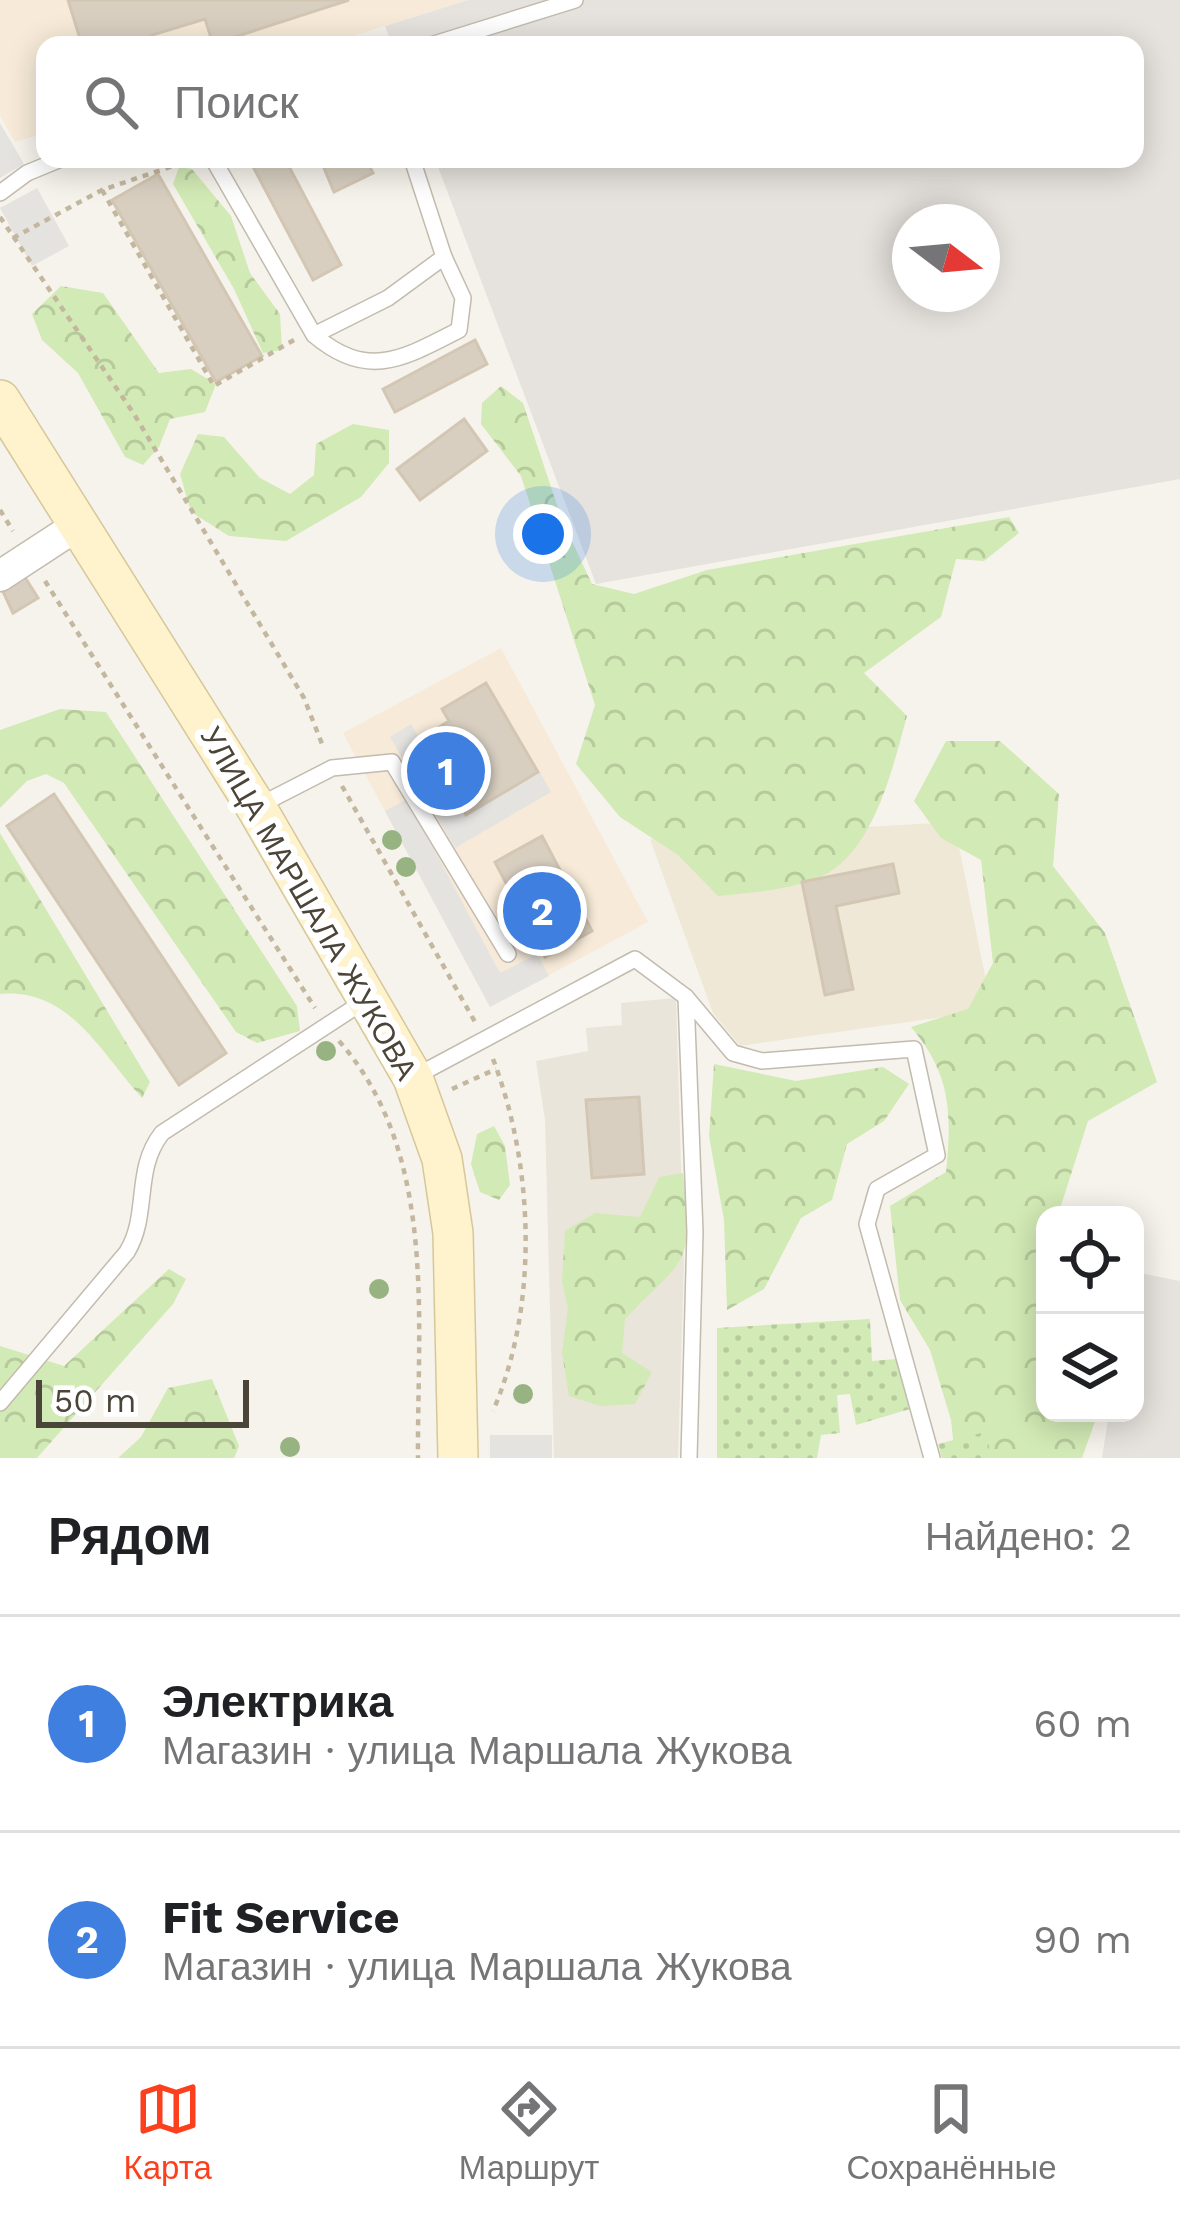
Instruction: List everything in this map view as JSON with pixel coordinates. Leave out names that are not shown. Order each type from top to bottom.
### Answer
[{"type":"main road","name":"УЛИЦА МАРШАЛА ЖУКОВА","points":[[0,400],[427,1086],[453,1233],[458,1458]]},
{"type":"street","points":[[11,570],[78,525]]},
{"type":"lane","points":[[460,36],[575,0]]},
{"type":"lane","points":[[0,193],[39,168]]},
{"type":"lane","points":[[218,168],[312,333],[337,355],[393,363],[459,330],[463,298],[415,168]]},
{"type":"lane","points":[[312,333],[388,298],[444,256]]},
{"type":"lane","points":[[256,807],[332,768],[392,762],[508,954]]},
{"type":"lane","points":[[427,1086],[485,1040],[635,959],[686,997],[733,1053],[762,1061],[914,1049],[938,1155],[877,1189],[867,1224],[932,1458]]},
{"type":"lane","points":[[686,997],[694,1232],[689,1458]]},
{"type":"lane","points":[[0,1403],[134,1239],[146,1159],[162,1133],[368,998]]},
{"type":"path","points":[[13,238],[102,190],[168,168]]},
{"type":"path","points":[[102,190],[214,386],[312,333]]},
{"type":"path","points":[[0,217],[134,414],[304,698],[332,768],[485,1040],[513,1123],[523,1195],[521,1301],[510,1372],[488,1423]]},
{"type":"path","points":[[0,511],[13,530]]},
{"type":"path","points":[[11,570],[326,1026],[360,1064],[408,1174],[417,1284],[418,1458]]},
{"type":"path","points":[[427,1086],[496,1069]]},
{"type":"shaded area","points":[[0,0],[467,0],[353,36],[36,36],[36,136],[15,142],[0,116]]},
{"type":"shaded area","points":[[468,0],[1180,0],[1180,479],[596,584],[438,168],[1144,168],[1144,36],[389,36],[385,26]]},
{"type":"shaded area","points":[[0,123],[24,164],[0,178]]},
{"type":"shaded area","points":[[37,188],[69,246],[32,266],[0,208]]},
{"type":"shaded area","points":[[501,648],[648,922],[490,1007],[343,733]]},
{"type":"shaded area","points":[[411,724],[465,816],[540,772],[551,792],[455,848],[390,737]]},
{"type":"shaded area","points":[[407,799],[500,973],[537,954],[549,976],[490,1007],[385,811]]},
{"type":"shaded area","points":[[954,822],[992,1010],[740,1046],[713,1013],[650,839]]},
{"type":"shaded area","points":[[676,998],[684,1264],[678,1458],[554,1458],[545,1120],[536,1061],[588,1051],[586,1028],[622,1025],[621,1003]]},
{"type":"shaded area","points":[[1144,1274],[1180,1281],[1180,1458],[1102,1458],[1108,1422],[1144,1422]]},
{"type":"shaded area","points":[[490,1435],[552,1435],[552,1458],[490,1458]]},
{"type":"green space","points":[[179,168],[192,169],[231,216],[250,273],[280,314],[282,350],[263,353],[234,289],[173,184]]},
{"type":"green space","points":[[61,286],[103,293],[159,373],[191,369],[216,384],[205,412],[170,419],[159,447],[143,465],[125,457],[78,373],[42,340],[32,314]]},
{"type":"green space","points":[[501,386],[523,403],[562,520],[592,584],[634,594],[707,570],[1009,517],[1019,533],[984,561],[956,559],[941,617],[864,673],[907,716],[889,780],[870,824],[845,860],[828,873],[789,887],[718,896],[678,855],[620,817],[576,764],[595,705],[521,476],[481,424],[482,403]]},
{"type":"green space","points":[[353,424],[389,430],[389,463],[361,497],[286,541],[229,536],[191,512],[180,474],[198,434],[224,437],[260,478],[290,494],[314,475],[316,444]]},
{"type":"green space","points":[[60,709],[106,712],[297,1006],[300,1031],[257,1043],[236,1032],[64,783],[46,774],[27,781],[0,808],[0,730]]},
{"type":"green space","points":[[946,741],[1000,741],[1059,794],[1053,866],[1105,933],[1157,1082],[1088,1121],[1061,1206],[1036,1206],[1036,1422],[1095,1422],[1082,1458],[955,1458],[951,1420],[930,1350],[900,1300],[890,1206],[946,1172],[949,1131],[941,1078],[911,1027],[968,1009],[993,963],[981,860],[941,838],[914,801]]},
{"type":"green space","points":[[0,833],[150,1082],[142,1098],[65,1012],[46,1001],[0,994]]},
{"type":"green space","points":[[714,1064],[796,1081],[883,1067],[909,1084],[884,1121],[847,1144],[832,1200],[801,1218],[764,1289],[727,1310],[724,1220],[709,1136]]},
{"type":"green space","points":[[494,1126],[505,1146],[510,1185],[499,1200],[480,1192],[471,1164],[477,1134]]},
{"type":"green space","points":[[683,1173],[687,1228],[681,1258],[625,1319],[622,1353],[652,1372],[635,1404],[600,1406],[569,1396],[562,1353],[568,1308],[562,1281],[565,1231],[595,1213],[640,1217],[659,1177]]},
{"type":"green space","points":[[169,1269],[186,1279],[173,1304],[37,1458],[0,1458],[0,1346],[64,1366]]},
{"type":"green space","points":[[870,1319],[872,1361],[896,1359],[910,1409],[856,1425],[850,1394],[837,1395],[840,1433],[821,1435],[817,1458],[717,1458],[717,1328]]},
{"type":"green space","points":[[212,1379],[239,1446],[234,1458],[118,1458],[141,1437],[168,1388]]},
{"type":"green space","points":[[985,1432],[992,1458],[942,1458],[938,1444]]},
{"type":"building","points":[[68,0],[349,0],[238,36],[210,36],[205,19],[152,36],[79,36]]},
{"type":"building","points":[[254,168],[290,168],[341,265],[313,280]]},
{"type":"building","points":[[324,168],[370,168],[373,173],[334,192]]},
{"type":"building","points":[[158,174],[262,356],[216,382],[112,200]]},
{"type":"building","points":[[475,340],[487,364],[395,412],[383,389]]},
{"type":"building","points":[[464,419],[487,451],[420,500],[397,469]]},
{"type":"building","points":[[21,571],[38,598],[13,613],[0,585]]},
{"type":"building","points":[[486,683],[538,772],[466,815],[421,738],[449,721],[442,709]]},
{"type":"building","points":[[54,794],[226,1053],[179,1085],[7,826]]},
{"type":"building","points":[[542,836],[592,931],[545,957],[495,862]]},
{"type":"building","points":[[893,864],[899,893],[836,906],[853,989],[825,995],[802,882]]},
{"type":"building","points":[[639,1097],[644,1174],[592,1178],[586,1100]]},
{"type":"place","name":"Электрика","points":[[446,771]]},
{"type":"place","name":"Fit Service","points":[[542,911]]}]
